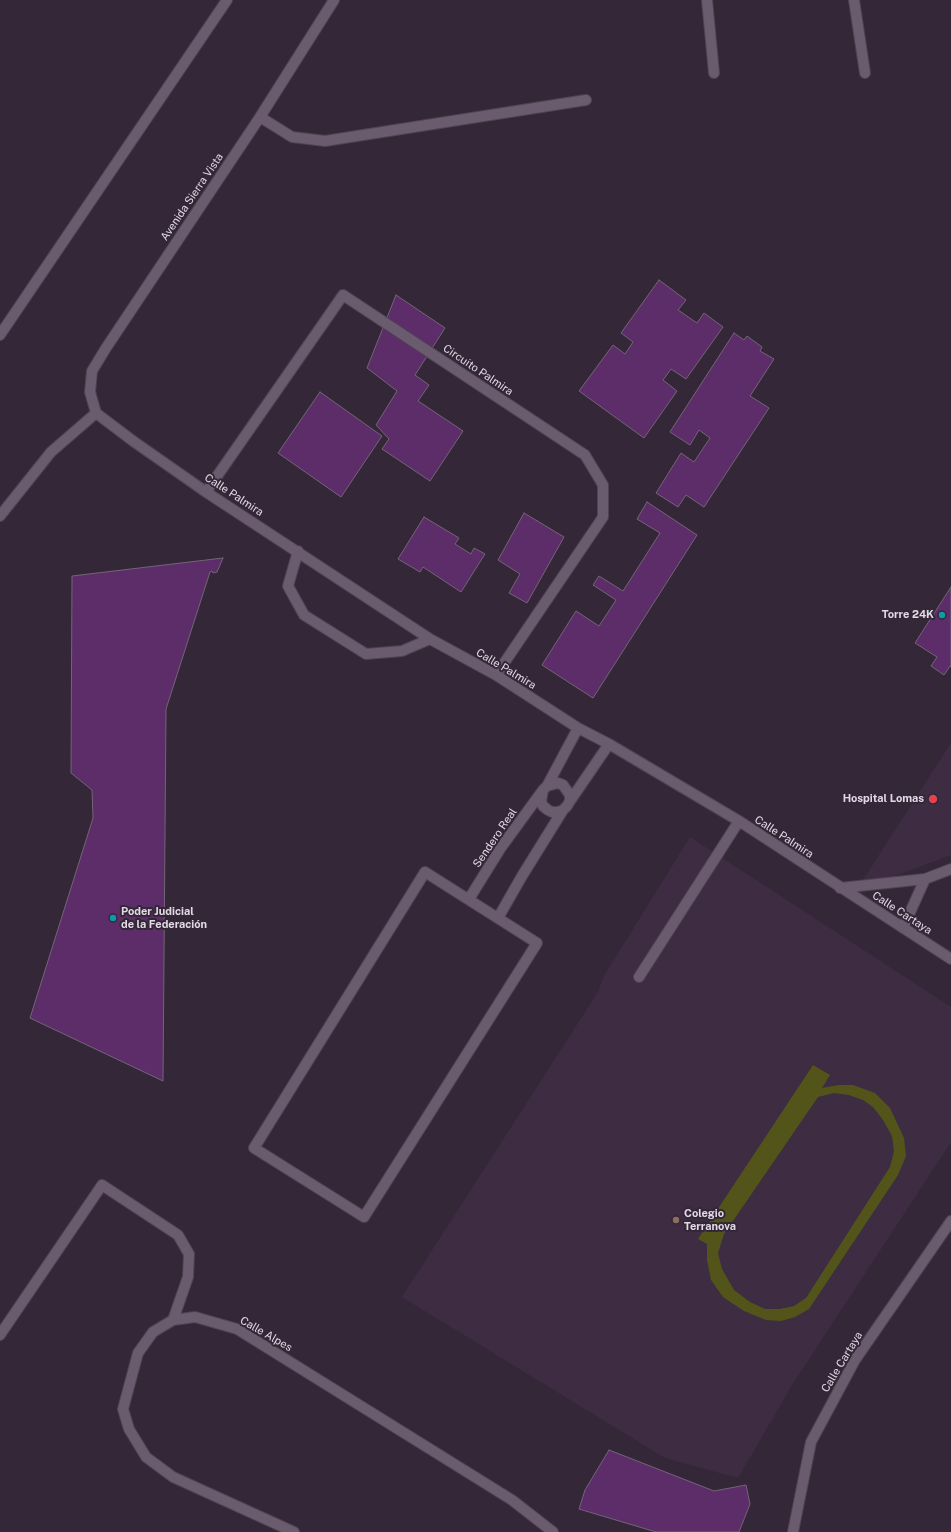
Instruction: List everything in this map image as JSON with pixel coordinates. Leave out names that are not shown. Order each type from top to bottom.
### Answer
[{"type":"street","points":[[0,335],[227,0]]},
{"type":"street","name":"Avenida Sierra Vista","points":[[96,413],[90,392],[92,371],[260,116],[334,0]]},
{"type":"street","points":[[706,0],[714,73]]},
{"type":"street","points":[[854,0],[865,73]]},
{"type":"street","points":[[260,116],[292,137],[325,141],[586,100]]},
{"type":"street","name":"Circuito Palmira","points":[[206,492],[343,295],[585,455],[603,484],[603,517],[496,675]]},
{"type":"street","points":[[0,516],[51,452],[96,413]]},
{"type":"street","name":"Calle Palmira","points":[[96,413],[206,492],[430,639],[496,675],[578,728],[609,744],[739,821],[840,888]]},
{"type":"street","points":[[298,551],[288,586],[304,615],[366,654],[402,651],[430,639]]},
{"type":"street","name":"Sendero Real","points":[[469,899],[500,849],[545,788],[578,728]]},
{"type":"street","points":[[498,918],[563,810],[609,744]]},
{"type":"street","points":[[563,810],[552,812],[543,806],[541,795],[545,788],[558,783],[563,785],[570,795],[570,801]]},
{"type":"street","points":[[639,977],[739,821]]},
{"type":"street","points":[[840,888],[925,879],[951,869]]},
{"type":"street","points":[[425,872],[469,899],[537,943],[364,1217],[254,1148],[425,872]]},
{"type":"street","points":[[903,928],[925,879]]},
{"type":"street","name":"Calle Cartaya","points":[[840,888],[951,959]]},
{"type":"street","points":[[0,1335],[102,1185],[178,1235],[190,1254],[188,1277],[173,1320]]},
{"type":"street","name":"Calle Cartaya","points":[[793,1532],[811,1442],[855,1360],[951,1221]]},
{"type":"street","name":"Calle Alpes","points":[[294,1532],[173,1477],[146,1457],[129,1429],[123,1409],[138,1354],[153,1332],[173,1320],[196,1317],[237,1329],[512,1500],[553,1532]]},
{"type":"shaded area","name":"Hospital Lomas","points":[[951,743],[951,855],[873,884],[863,880]]},
{"type":"shaded area","name":"Colegio Terranova","points":[[690,837],[951,1007],[951,1142],[792,1385],[738,1478],[665,1458],[402,1297],[598,992],[604,976]]},
{"type":"shaded area","points":[[813,1065],[830,1075],[822,1088],[839,1085],[853,1085],[875,1093],[890,1108],[904,1138],[906,1156],[898,1175],[809,1309],[795,1317],[781,1321],[766,1320],[744,1311],[723,1297],[711,1280],[707,1260],[707,1244],[698,1239]],"holes":[[[834,1093],[849,1095],[863,1100],[873,1107],[883,1120],[892,1136],[894,1151],[890,1167],[806,1298],[794,1306],[780,1309],[765,1309],[750,1302],[734,1290],[722,1269],[718,1253],[724,1234],[818,1097]]]},
{"type":"building","points":[[659,280],[686,300],[678,310],[697,323],[704,313],[723,327],[686,379],[671,369],[663,380],[677,391],[644,438],[579,391],[613,345],[625,354],[633,342],[621,333]]},
{"type":"building","points":[[396,295],[445,328],[415,375],[429,385],[418,401],[463,431],[430,481],[382,449],[389,439],[376,425],[397,391],[367,368]]},
{"type":"building","points":[[734,333],[744,340],[747,336],[762,347],[760,351],[774,359],[750,396],[769,408],[704,507],[686,495],[678,507],[656,493],[681,453],[694,462],[710,438],[699,430],[690,445],[670,432]]},
{"type":"building","points":[[320,392],[382,436],[341,497],[278,453]]},
{"type":"building","points":[[647,502],[697,535],[593,698],[542,665],[576,611],[599,626],[616,600],[593,585],[599,576],[623,591],[660,533],[637,519]]},
{"type":"building","points":[[524,513],[564,537],[527,603],[509,593],[520,574],[498,560]]},
{"type":"building","points":[[424,517],[459,538],[455,544],[471,554],[474,548],[485,554],[461,592],[423,567],[420,572],[398,559]]},
{"type":"building","name":"Poder Judicial de la Federación","points":[[223,558],[217,572],[210,572],[166,709],[163,1081],[30,1018],[93,818],[92,790],[71,773],[72,576]]},
{"type":"building","name":"Torre 24K","points":[[951,587],[951,667],[950,666],[944,675],[931,666],[937,657],[915,643]]},
{"type":"building","points":[[609,1450],[714,1491],[746,1485],[750,1504],[739,1532],[656,1532],[579,1509],[585,1490]]},
{"type":"place","name":"Torre 24K","points":[[942,615]]},
{"type":"place","name":"Hospital Lomas","points":[[933,799]]},
{"type":"place","name":"Poder Judicial de la Federación","points":[[113,918]]},
{"type":"place","name":"Colegio Terranova","points":[[676,1220]]}]
